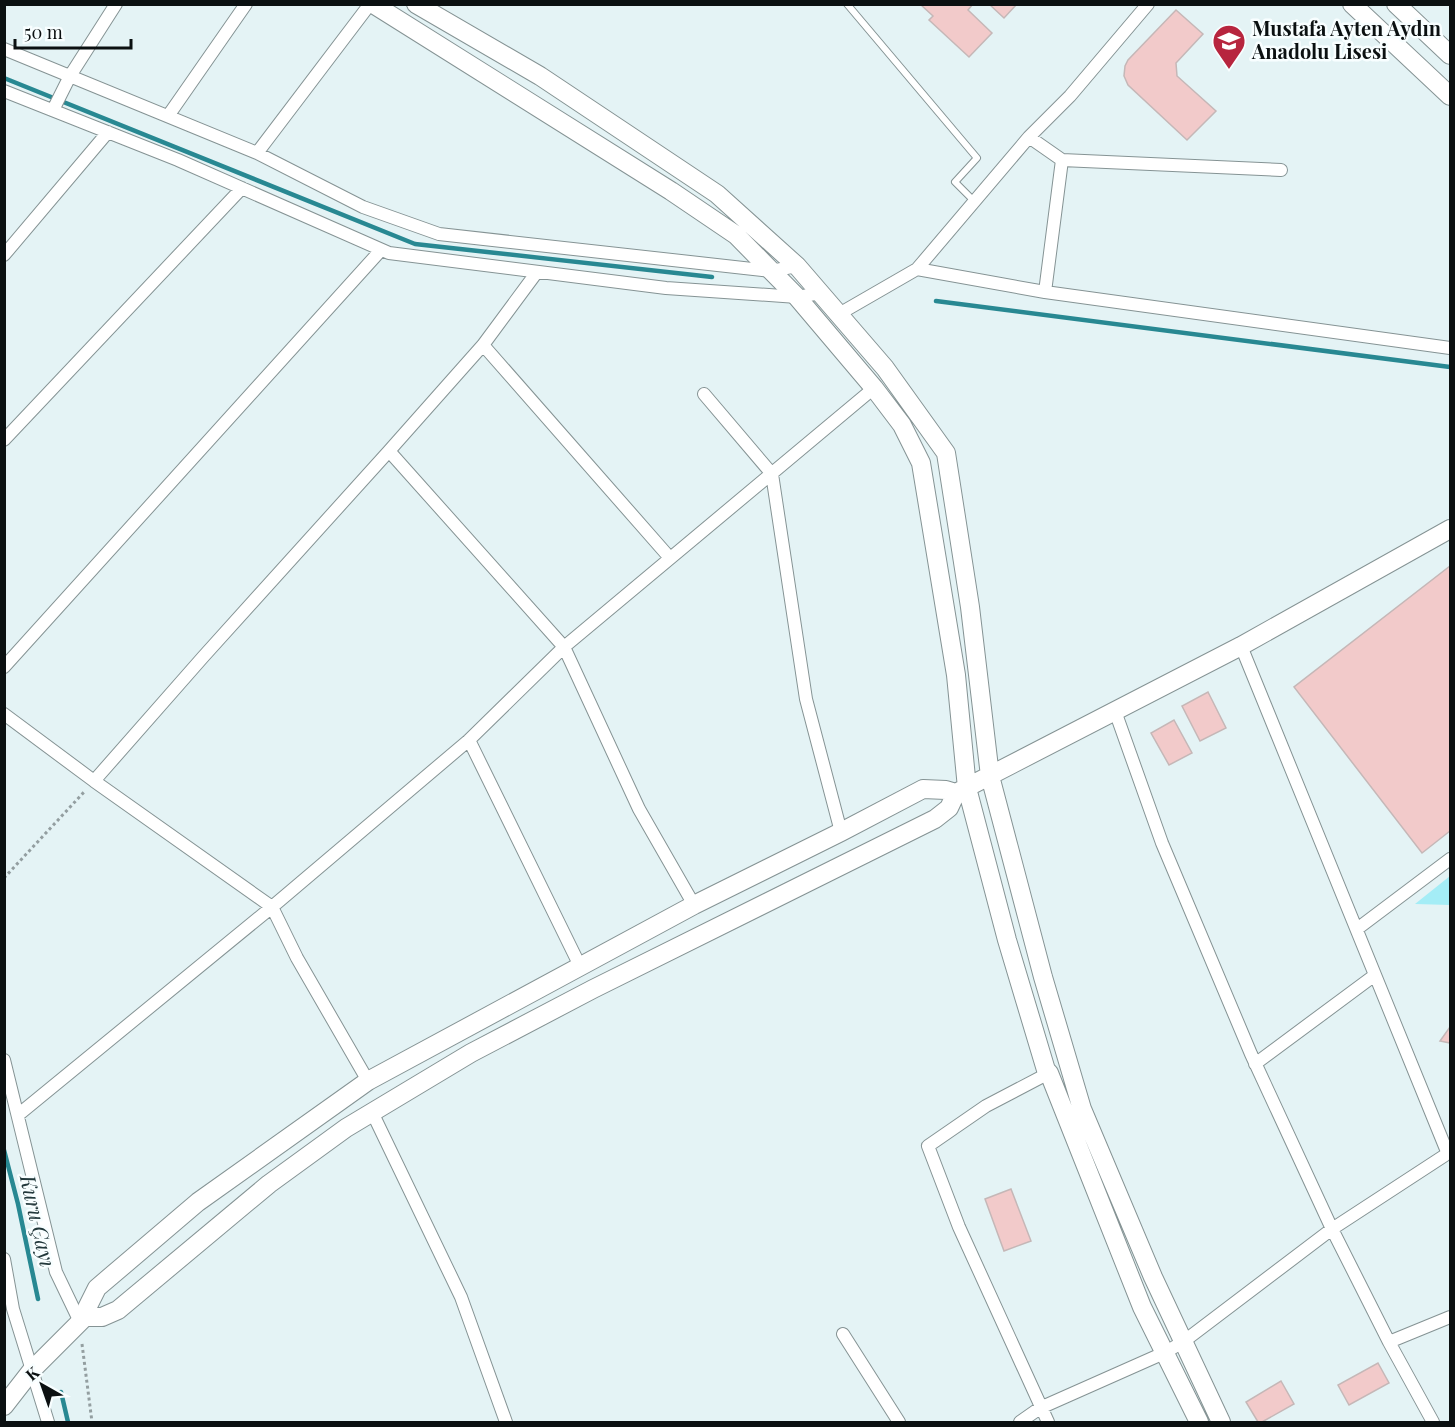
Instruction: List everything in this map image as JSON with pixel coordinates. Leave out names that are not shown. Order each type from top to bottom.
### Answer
[{"type":"street","points":[[55,106],[68,80],[116,4]]},
{"type":"street","points":[[168,116],[246,4]]},
{"type":"street","points":[[257,153],[371,4],[671,191],[736,235],[797,297],[874,388],[902,425],[921,463],[956,675],[961,790],[1046,1070],[1142,1307],[1199,1422]]},
{"type":"street","points":[[416,4],[540,76],[717,194],[797,266],[821,293],[885,368],[946,453],[970,607],[990,776],[1043,977],[1082,1109],[1153,1277],[1221,1422]]},
{"type":"street","points":[[823,328],[839,314],[918,269],[1029,137],[1070,96],[1148,4]]},
{"type":"street","points":[[1352,4],[1450,96]]},
{"type":"street","points":[[1397,5],[1450,55]]},
{"type":"street","points":[[4,49],[68,80],[168,116],[257,153],[363,207],[439,234],[771,271],[797,266]]},
{"type":"street","points":[[4,91],[55,106],[108,132],[178,160],[389,253],[666,288],[797,297],[821,293]]},
{"type":"street","points":[[4,255],[108,132]]},
{"type":"street","points":[[1029,137],[1062,160],[1281,170]]},
{"type":"street","points":[[1045,292],[1062,160]]},
{"type":"street","points":[[4,440],[242,188]]},
{"type":"street","points":[[4,667],[381,250]]},
{"type":"street","points":[[918,269],[1045,292],[1450,348]]},
{"type":"street","points":[[94,781],[483,345],[537,272]]},
{"type":"street","points":[[483,345],[670,558]]},
{"type":"street","points":[[18,1115],[272,907],[469,740],[564,647],[874,388]]},
{"type":"street","points":[[704,394],[772,474],[806,699],[841,832]]},
{"type":"street","points":[[389,451],[564,647],[639,809],[694,904]]},
{"type":"street","points":[[4,1406],[32,1370],[82,1320],[97,1288],[198,1202],[368,1081],[694,904],[841,832],[922,789],[961,790],[990,776],[1241,646],[1450,529]]},
{"type":"street","points":[[1020,1422],[1040,1408],[1164,1353],[1183,1342],[1332,1229],[1449,1153],[1241,646]]},
{"type":"street","points":[[1115,711],[1162,843],[1255,1064],[1332,1229],[1389,1342],[1433,1422]]},
{"type":"street","points":[[4,714],[272,907],[297,958],[368,1081]]},
{"type":"street","points":[[469,740],[580,966]]},
{"type":"street","points":[[82,1320],[102,1317],[118,1310],[269,1184],[372,1112],[471,1053],[593,989],[934,819],[949,808],[961,790]]},
{"type":"street","points":[[1357,929],[1450,859]]},
{"type":"street","points":[[1255,1064],[1375,975]]},
{"type":"street","points":[[4,1060],[56,1272],[82,1320]]},
{"type":"street","points":[[1048,1422],[958,1227],[928,1146],[986,1106],[1049,1073]]},
{"type":"street","points":[[372,1112],[461,1297],[506,1422]]},
{"type":"street","points":[[4,1259],[13,1310],[48,1422]]},
{"type":"street","points":[[1389,1342],[1450,1317]]},
{"type":"street","points":[[843,1334],[899,1422]]},
{"type":"lane","points":[[847,4],[977,158],[955,182],[975,201]]},
{"type":"path","points":[[4,878],[94,781]]},
{"type":"path","points":[[82,1320],[93,1422]]},
{"type":"shaded area","points":[[1450,876],[1450,905],[1415,904]]},
{"type":"building","points":[[920,4],[973,4],[968,10],[992,33],[969,57],[929,20],[933,16]]},
{"type":"building","points":[[989,4],[1017,4],[1004,18]]},
{"type":"building","points":[[1176,10],[1203,34],[1176,63],[1177,76],[1216,111],[1187,140],[1128,85],[1124,76],[1128,60]]},
{"type":"building","points":[[1450,566],[1450,831],[1422,853],[1294,687]]},
{"type":"building","points":[[1208,692],[1226,728],[1200,741],[1182,706]]},
{"type":"building","points":[[1174,720],[1192,753],[1169,765],[1151,733]]},
{"type":"building","points":[[1450,1027],[1450,1043],[1440,1041]]},
{"type":"building","points":[[1011,1189],[1031,1241],[1004,1251],[985,1199]]},
{"type":"building","points":[[1378,1363],[1389,1383],[1349,1405],[1338,1385]]},
{"type":"building","points":[[1281,1381],[1294,1404],[1258,1422],[1246,1402]]},
{"type":"waterway","points":[[4,78],[415,244],[712,277]]},
{"type":"waterway","points":[[936,301],[1450,367]]},
{"type":"waterway","name":"Kuru Çayı","points":[[4,1150],[38,1299]]},
{"type":"waterway","name":"Kuru Çayı","points":[[61,1392],[68,1422]]},
{"type":"place","name":"Mustafa Ayten Aydın Anadolu Lisesi","points":[[1229,70]]}]
